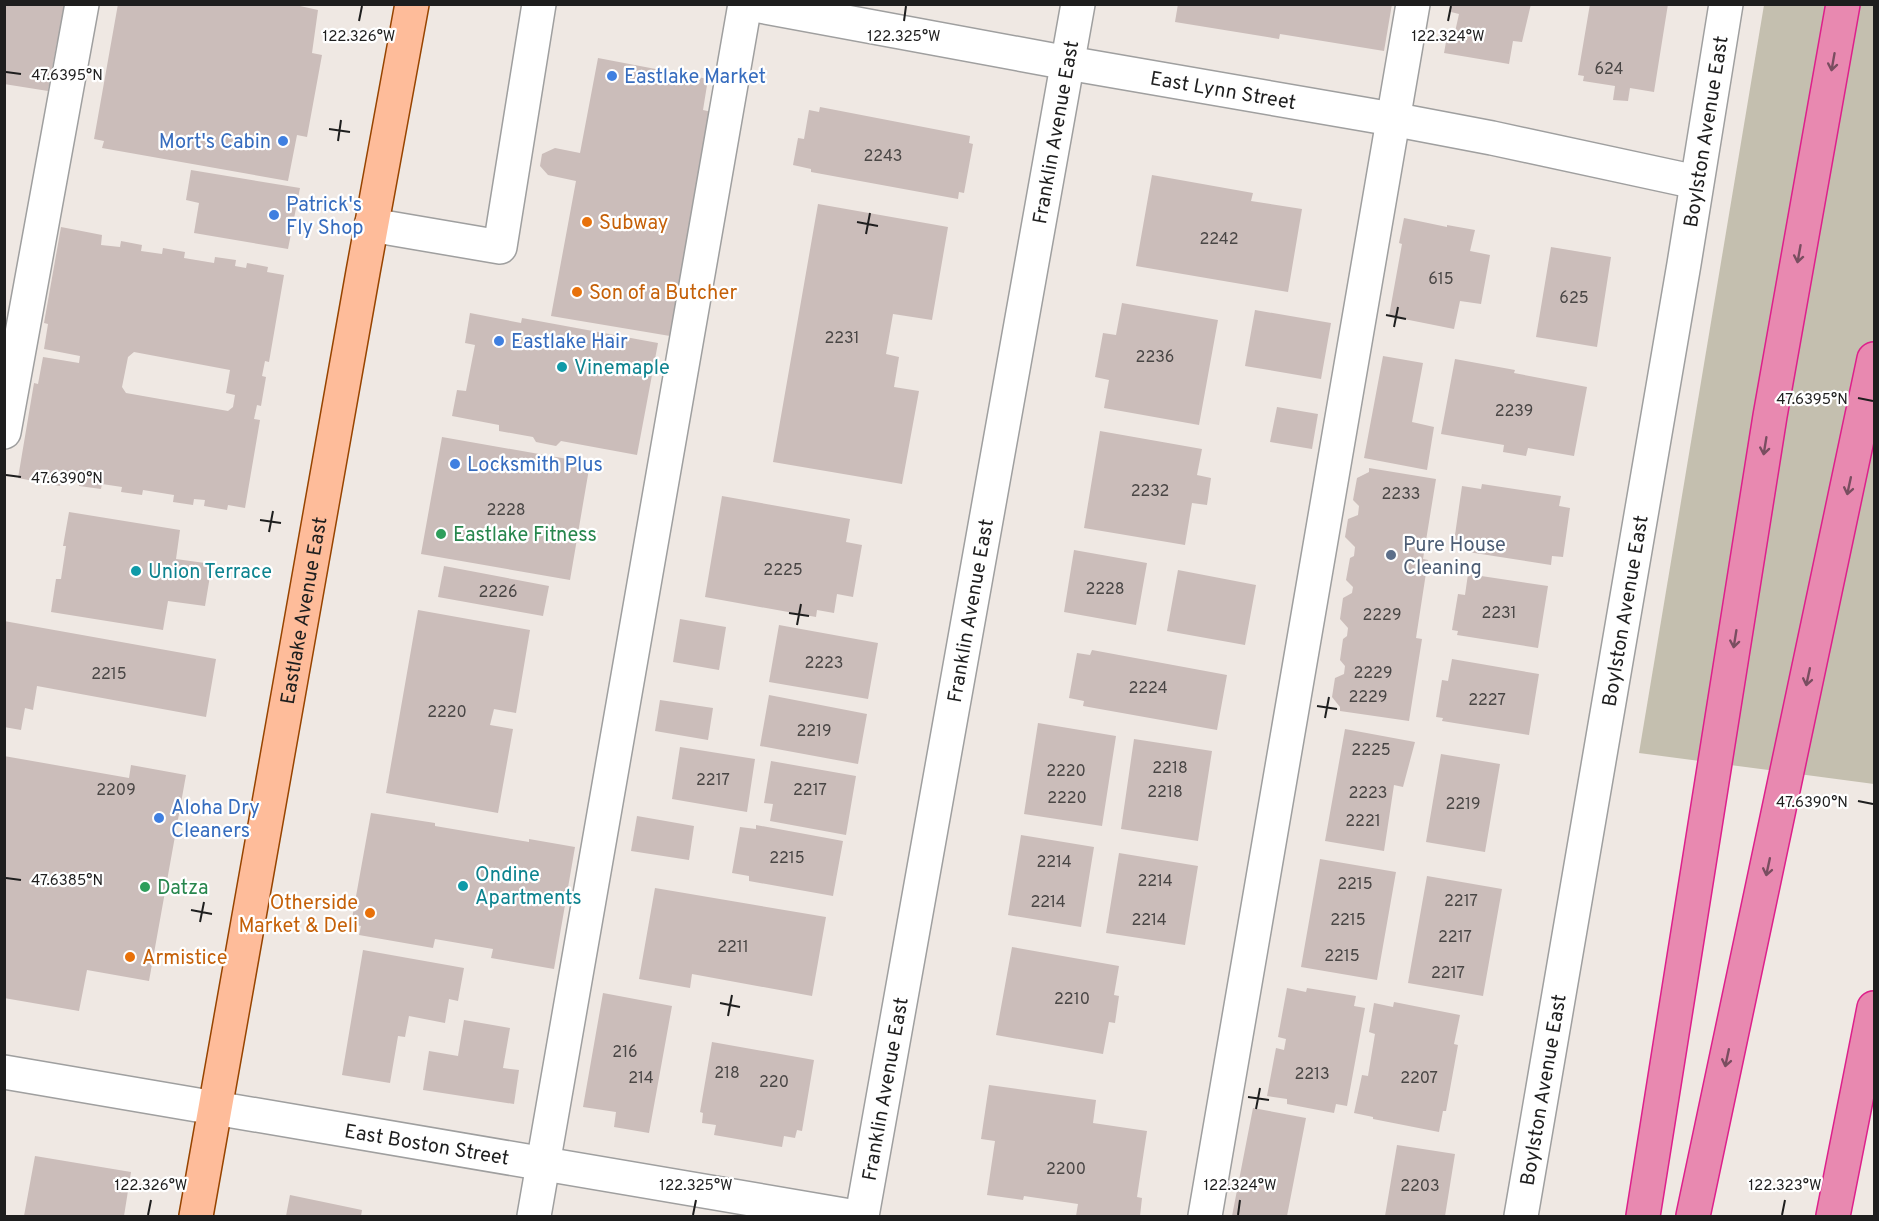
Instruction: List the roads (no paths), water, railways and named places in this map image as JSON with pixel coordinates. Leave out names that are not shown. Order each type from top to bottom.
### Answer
[{"type":"highway","points":[[1643,1216],[1770,416],[1844,4]]},
{"type":"highway","points":[[1693,1216],[1875,359]]},
{"type":"highway","points":[[1833,1216],[1875,1008]]},
{"type":"main road","name":"Eastlake Avenue East","points":[[196,1216],[412,4]]},
{"type":"street","points":[[4,432],[82,4]]},
{"type":"street","points":[[371,225],[500,247],[539,4]]},
{"type":"street","points":[[534,1216],[747,4]]},
{"type":"street","name":"East Lynn Street","points":[[747,4],[1392,119],[1696,182]]},
{"type":"street","name":"Franklin Avenue East","points":[[862,1216],[1078,4]]},
{"type":"street","points":[[1204,1216],[1413,4]]},
{"type":"street","name":"Boylston Avenue East","points":[[1521,1216],[1682,276],[1726,4]]},
{"type":"street","name":"East Boston Street","points":[[4,1072],[850,1216]]},
{"type":"place","name":"Eastlake Market","points":[[612,76]]},
{"type":"place","name":"Mort's Cabin","points":[[283,141]]},
{"type":"place","name":"Patrick's Fly Shop","points":[[274,215]]},
{"type":"place","name":"Subway","points":[[587,222]]},
{"type":"place","name":"Son of a Butcher","points":[[577,292]]},
{"type":"place","name":"Eastlake Hair","points":[[499,341]]},
{"type":"place","name":"Vinemaple","points":[[562,367]]},
{"type":"place","name":"Locksmith Plus","points":[[455,464]]},
{"type":"place","name":"Eastlake Fitness","points":[[441,534]]},
{"type":"place","name":"Pure House Cleaning","points":[[1391,555]]},
{"type":"place","name":"Union Terrace","points":[[136,571]]},
{"type":"place","name":"Aloha Dry Cleaners","points":[[159,818]]},
{"type":"place","name":"Ondine Apartments","points":[[463,886]]},
{"type":"place","name":"Datza","points":[[145,887]]},
{"type":"place","name":"Otherside Market & Deli","points":[[370,913]]},
{"type":"place","name":"Armistice","points":[[130,957]]}]
